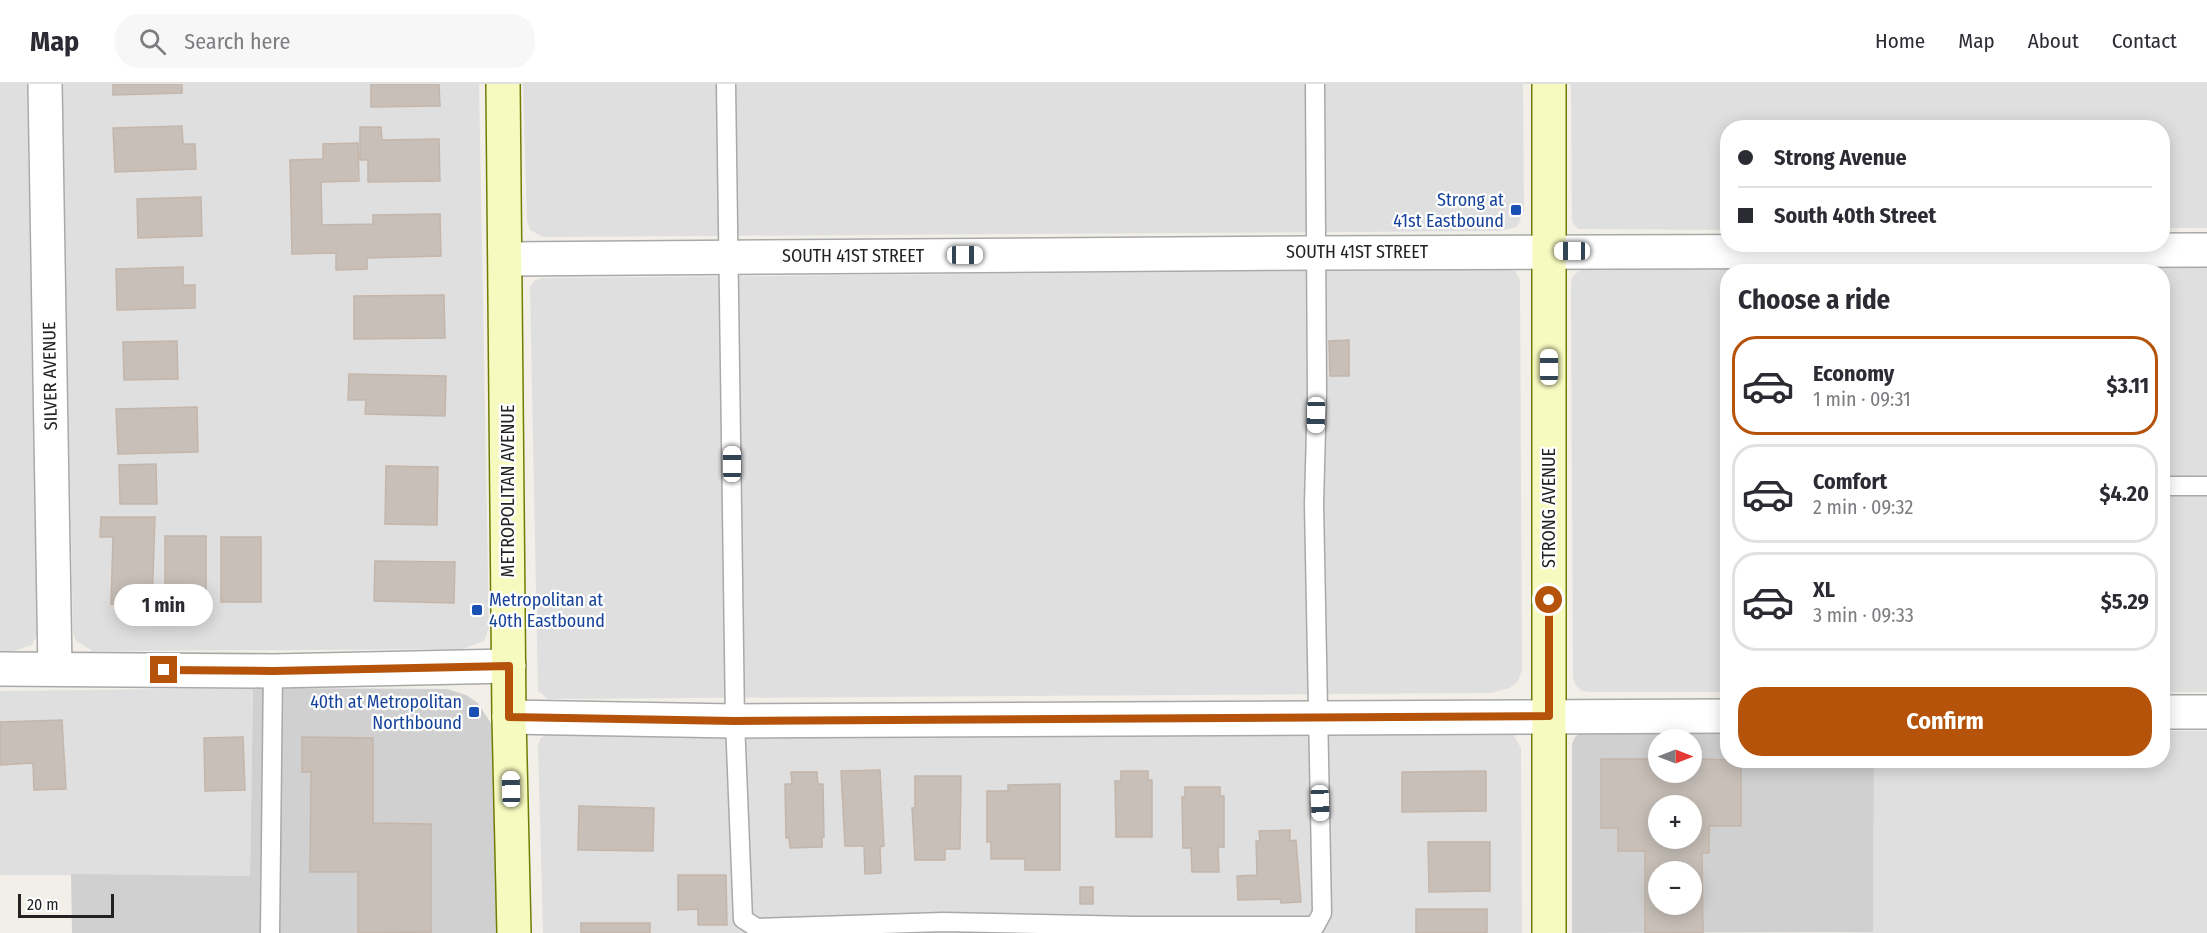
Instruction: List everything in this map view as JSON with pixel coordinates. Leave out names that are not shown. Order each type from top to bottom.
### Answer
[{"type":"main road","name":"METROPOLITAN AVENUE","points":[[503,84],[507,259],[509,717],[514,933]]},
{"type":"main road","name":"STRONG AVENUE","points":[[1549,84],[1549,933]]},
{"type":"street","name":"SILVER AVENUE","points":[[45,84],[55,669]]},
{"type":"street","name":"SOUTH 41ST STREET","points":[[2170,251],[2207,250]]},
{"type":"street","name":"SOUTH 41ST STREET","points":[[507,259],[1549,251],[1777,261],[2129,252]]},
{"type":"street","points":[[0,669],[273,671],[509,666]]},
{"type":"street","points":[[2170,712],[2207,712]]},
{"type":"street","points":[[509,717],[735,721],[1318,716],[1720,716]]},
{"type":"lane","points":[[726,84],[735,721],[743,919],[757,928],[943,922],[1136,926],[1315,926],[1322,913],[1314,504],[1317,253],[1315,84]]},
{"type":"lane","points":[[2170,486],[2207,486]]},
{"type":"lane","points":[[270,933],[273,671]]},
{"type":"shaded area","points":[[0,84],[27,84],[37,635],[32,645],[13,651],[0,651]]},
{"type":"shaded area","points":[[62,84],[479,84],[489,628],[484,641],[463,649],[93,651],[76,641],[73,633]]},
{"type":"shaded area","points":[[523,84],[1523,84],[1524,211],[1517,227],[1499,231],[543,237],[530,230],[527,221]]},
{"type":"shaded area","points":[[1571,84],[2207,84],[2207,228],[2170,228],[2170,120],[1720,120],[1720,230],[1578,229],[1572,222]]},
{"type":"shaded area","points":[[2170,265],[2207,265],[2207,692],[2170,692]]},
{"type":"shaded area","points":[[1720,267],[1720,692],[1590,692],[1582,691],[1576,686],[1573,678],[1571,287],[1572,277],[1587,268]]},
{"type":"shaded area","points":[[1508,269],[1515,271],[1520,280],[1522,670],[1518,681],[1510,688],[1490,693],[548,699],[538,691],[530,287],[534,281],[542,278]]},
{"type":"shaded area","points":[[253,688],[250,876],[0,875],[0,691]]},
{"type":"shaded area","points":[[253,688],[447,689],[466,695],[478,703],[492,725],[495,743],[499,933],[72,933],[71,874],[250,876]]},
{"type":"shaded area","points":[[1502,729],[1513,734],[1521,748],[1522,933],[543,933],[538,745],[541,738],[547,734]]},
{"type":"shaded area","points":[[1702,731],[1720,731],[1720,768],[1874,768],[1873,932],[1572,933],[1572,744],[1575,737],[1582,732],[1648,732],[1648,783],[1702,783]]},
{"type":"shaded area","points":[[2170,731],[2207,731],[2207,933],[1827,933],[1873,932],[1874,768],[2170,768]]},
{"type":"building","points":[[113,84],[182,84],[182,93],[113,95]]},
{"type":"building","points":[[371,84],[439,84],[440,106],[371,107]]},
{"type":"building","points":[[182,126],[183,144],[195,144],[196,169],[115,172],[113,128]]},
{"type":"building","points":[[360,127],[381,127],[382,140],[439,139],[440,181],[368,182],[368,160],[360,160]]},
{"type":"building","points":[[358,143],[359,181],[321,182],[322,225],[373,224],[373,215],[440,214],[441,256],[367,258],[367,269],[336,270],[336,253],[292,254],[290,160],[323,159],[323,144]]},
{"type":"building","points":[[201,197],[202,236],[138,238],[137,199]]},
{"type":"building","points":[[183,267],[183,285],[195,285],[195,308],[117,310],[116,269]]},
{"type":"building","points":[[444,295],[445,338],[354,339],[354,296]]},
{"type":"building","points":[[1349,340],[1349,376],[1330,376],[1329,341]]},
{"type":"building","points":[[177,341],[178,379],[124,380],[123,342]]},
{"type":"building","points":[[349,374],[446,376],[445,416],[365,414],[366,400],[348,400]]},
{"type":"building","points":[[197,407],[198,452],[118,454],[116,409]]},
{"type":"building","points":[[156,464],[157,504],[120,504],[119,465]]},
{"type":"building","points":[[386,466],[438,467],[437,525],[385,524]]},
{"type":"building","points":[[101,517],[155,517],[152,605],[111,604],[113,537],[100,537]]},
{"type":"building","points":[[165,536],[206,536],[206,600],[165,600]]},
{"type":"building","points":[[221,537],[261,537],[261,602],[221,602]]},
{"type":"building","points":[[375,561],[455,562],[454,603],[374,601]]},
{"type":"building","points":[[62,720],[66,789],[34,790],[33,763],[0,765],[0,722]]},
{"type":"building","points":[[243,737],[245,790],[205,791],[204,738]]},
{"type":"building","points":[[302,737],[373,738],[373,823],[431,824],[431,932],[358,933],[358,872],[310,872],[311,772],[302,772]]},
{"type":"building","points":[[1601,759],[1648,759],[1648,783],[1702,783],[1702,759],[1720,760],[1720,768],[1741,768],[1741,826],[1709,826],[1709,853],[1702,853],[1703,933],[1645,933],[1645,851],[1618,851],[1618,828],[1601,828]]},
{"type":"building","points":[[880,770],[884,846],[880,847],[881,873],[865,874],[864,846],[845,846],[841,771]]},
{"type":"building","points":[[1121,771],[1148,771],[1148,780],[1152,780],[1152,837],[1116,837],[1115,781],[1121,781]]},
{"type":"building","points":[[1486,771],[1486,811],[1402,812],[1402,772]]},
{"type":"building","points":[[791,772],[817,772],[818,784],[823,784],[824,837],[822,837],[822,847],[790,848],[789,838],[786,838],[785,784],[792,784]]},
{"type":"building","points":[[915,776],[961,776],[960,849],[945,849],[945,860],[915,860],[912,808],[915,808]]},
{"type":"building","points":[[1060,784],[1060,870],[1025,870],[1025,859],[991,859],[991,842],[987,842],[987,791],[1008,791],[1008,785]]},
{"type":"building","points":[[1185,787],[1220,787],[1220,796],[1224,796],[1224,847],[1218,847],[1219,872],[1192,872],[1191,848],[1183,848],[1182,797],[1185,797]]},
{"type":"building","points":[[579,806],[654,808],[653,851],[578,850]]},
{"type":"building","points":[[1290,830],[1290,841],[1296,840],[1301,902],[1281,903],[1280,899],[1238,900],[1237,876],[1257,875],[1256,841],[1260,841],[1259,831]]},
{"type":"building","points":[[1428,842],[1490,842],[1490,891],[1429,892]]},
{"type":"building","points":[[678,875],[726,875],[727,925],[698,925],[698,909],[678,910]]},
{"type":"building","points":[[1080,887],[1093,887],[1093,904],[1080,904]]},
{"type":"building","points":[[1416,909],[1487,909],[1487,933],[1416,933]]},
{"type":"building","points":[[581,923],[650,923],[650,933],[581,933]]},
{"type":"place","name":"Strong at 41st Eastbound","points":[[1516,210]]},
{"type":"place","name":"Metropolitan at 40th Eastbound","points":[[477,610]]},
{"type":"place","name":"40th at Metropolitan Northbound","points":[[474,712]]},
{"type":"route","points":[[164,670],[273,671],[509,666],[509,717],[735,721],[1549,716],[1549,600]]}]
